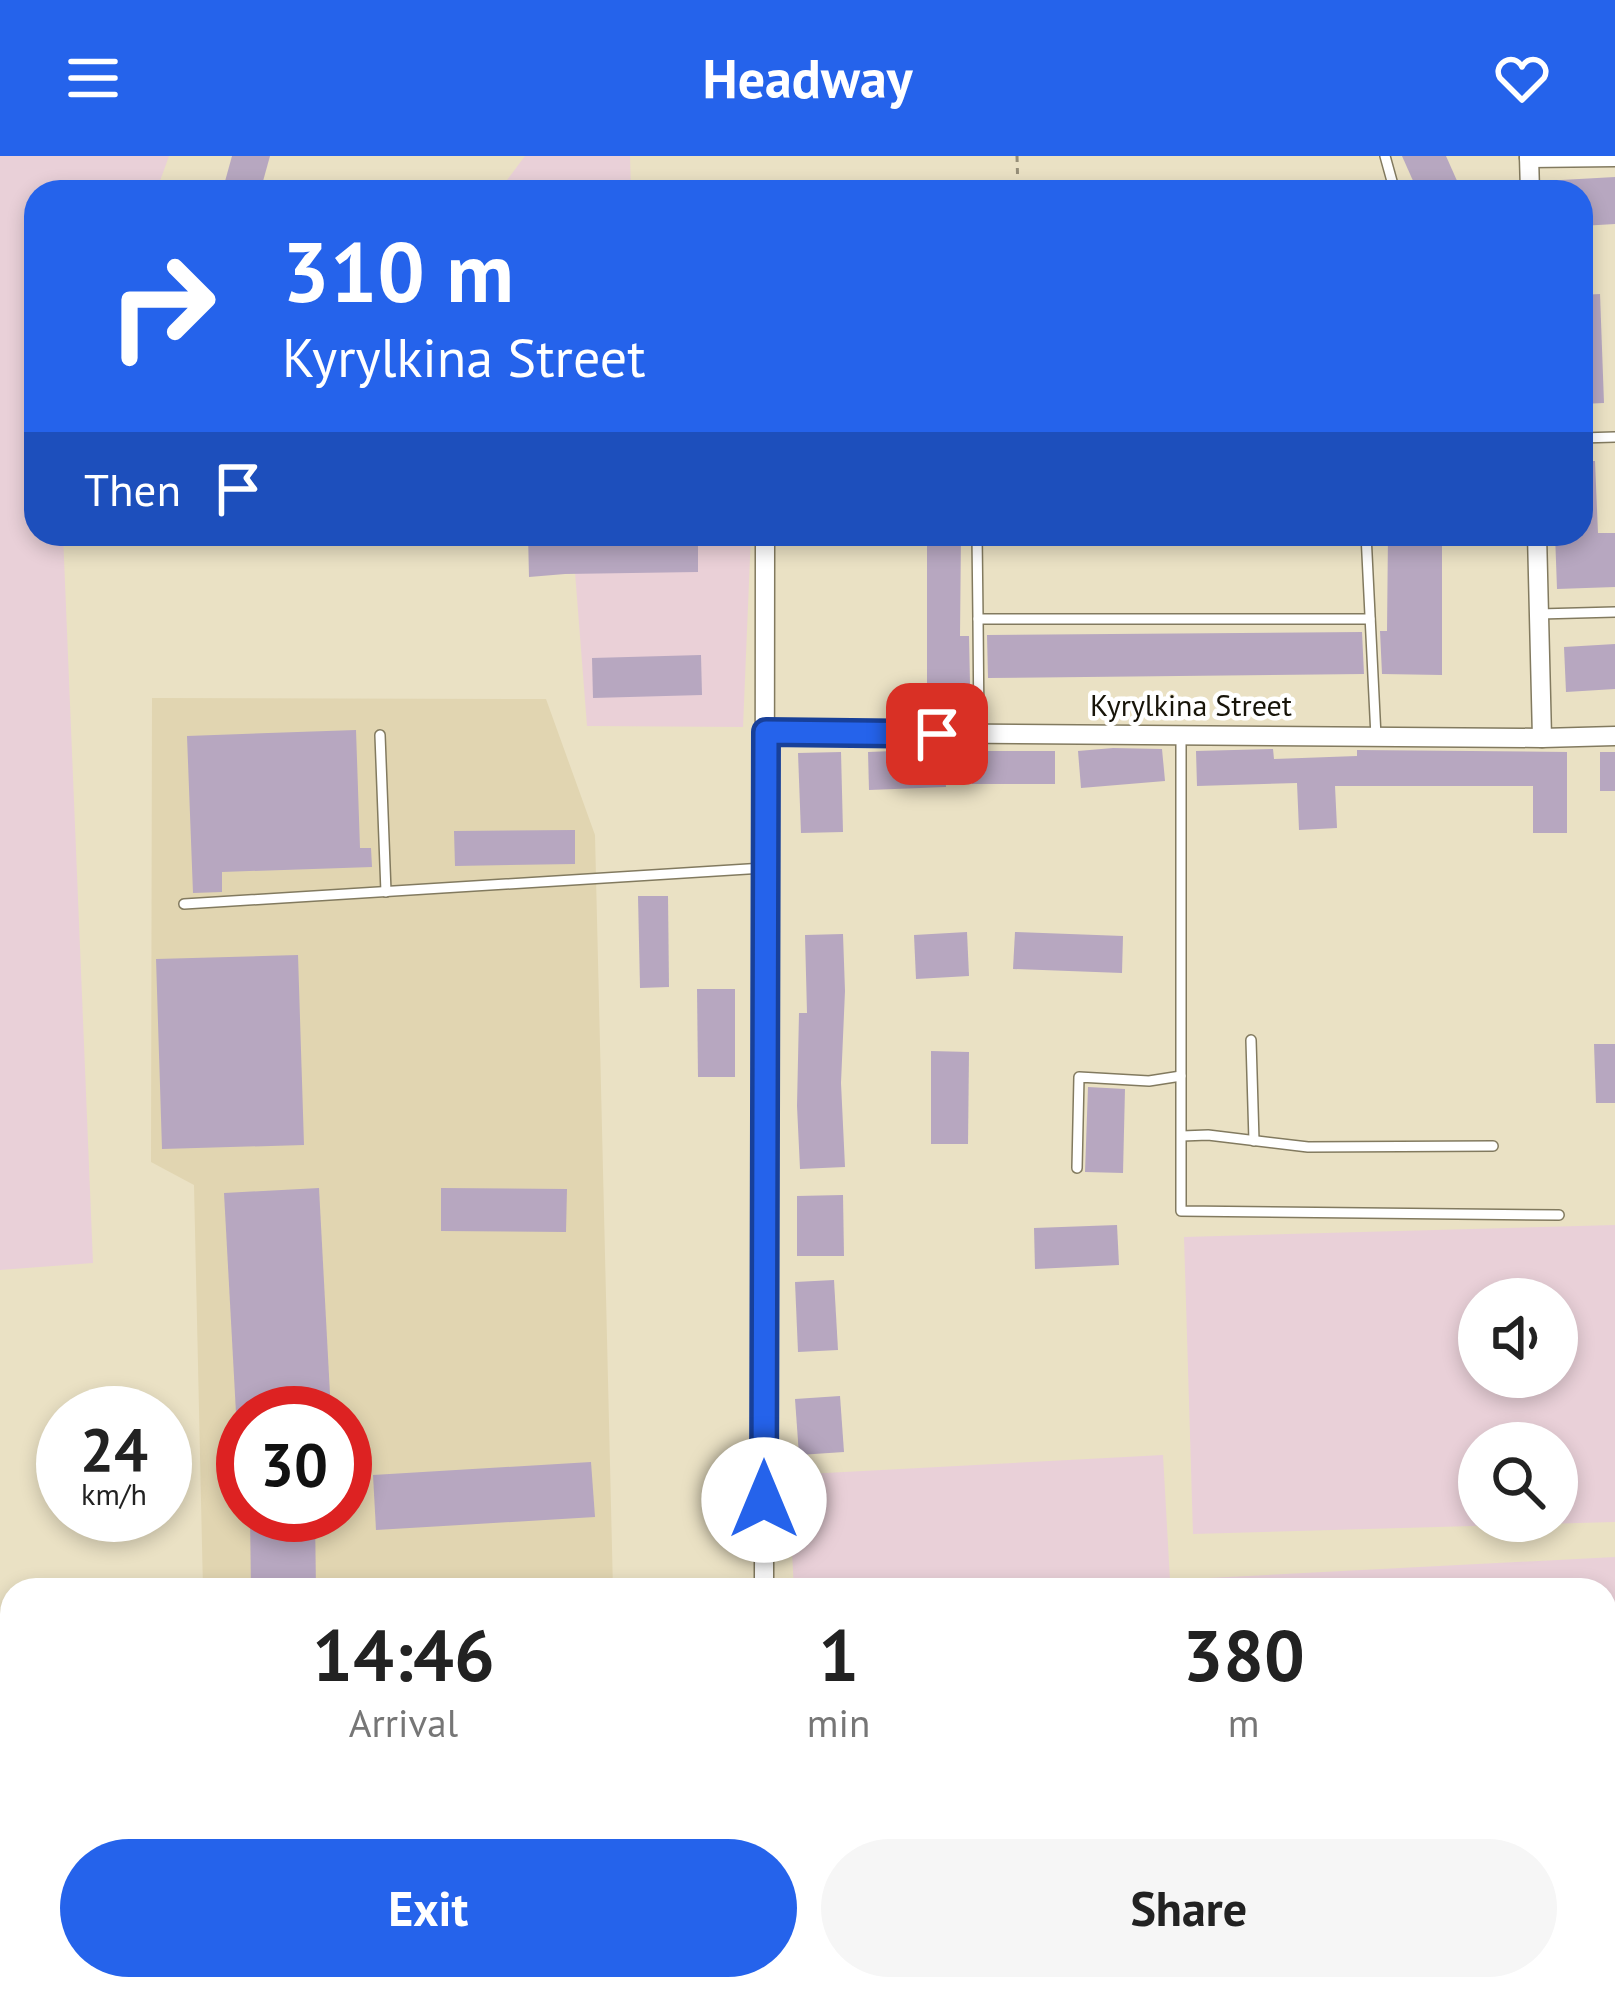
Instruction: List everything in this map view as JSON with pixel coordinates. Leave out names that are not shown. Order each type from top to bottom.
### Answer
[{"type":"street","points":[[1529,157],[1615,157]]},
{"type":"street","points":[[764,1578],[765,546]]},
{"type":"street","points":[[1537,546],[1542,738]]},
{"type":"street","name":"Kyrylkina Street","points":[[766,732],[1615,736]]},
{"type":"lane","points":[[977,546],[979,734]]},
{"type":"lane","points":[[1367,546],[1376,737]]},
{"type":"lane","points":[[1539,614],[1615,613]]},
{"type":"lane","points":[[978,620],[1370,619]]},
{"type":"lane","points":[[380,735],[386,892]]},
{"type":"lane","points":[[1181,736],[1181,1211],[1559,1215]]},
{"type":"lane","points":[[184,904],[764,868]]},
{"type":"lane","points":[[1252,1040],[1255,1141]]},
{"type":"lane","points":[[1076,1168],[1078,1077],[1148,1081],[1181,1076]]},
{"type":"lane","points":[[1182,1136],[1308,1147],[1492,1146]]},
{"type":"shaded area","points":[[0,156],[169,156],[160,180],[24,180],[24,546],[63,546],[93,1263],[0,1270]]},
{"type":"shaded area","points":[[525,156],[630,156],[631,180],[507,180]]},
{"type":"shaded area","points":[[573,546],[751,546],[743,727],[587,726]]},
{"type":"shaded area","points":[[152,698],[546,699],[595,835],[613,1578],[203,1578],[194,1185],[151,1162]]},
{"type":"shaded area","points":[[1615,1225],[1615,1522],[1578,1523],[1578,1422],[1458,1422],[1458,1526],[1193,1534],[1184,1237]]},
{"type":"shaded area","points":[[1163,1455],[1170,1578],[793,1578],[788,1475]]},
{"type":"shaded area","points":[[1615,1557],[1615,1578],[1209,1578]]},
{"type":"building","points":[[232,156],[270,156],[263,180],[225,180]]},
{"type":"building","points":[[1402,156],[1446,156],[1457,180],[1413,180]]},
{"type":"building","points":[[1615,177],[1615,224],[1593,225],[1593,180],[1561,180]]},
{"type":"building","points":[[1593,294],[1600,294],[1604,403],[1593,403]]},
{"type":"building","points":[[1595,461],[1598,533],[1615,533],[1615,587],[1557,589],[1555,546],[1593,546]]},
{"type":"building","points":[[528,546],[698,546],[698,572],[529,577]]},
{"type":"building","points":[[927,546],[961,546],[960,636],[969,636],[970,684],[927,684]]},
{"type":"building","points":[[1388,546],[1442,546],[1442,675],[1382,674],[1380,631],[1387,631]]},
{"type":"building","points":[[1362,632],[1364,674],[988,678],[987,635]]},
{"type":"building","points":[[1615,644],[1615,689],[1566,692],[1564,647]]},
{"type":"building","points":[[701,655],[702,695],[593,698],[592,658]]},
{"type":"building","points":[[356,730],[360,848],[371,848],[372,867],[222,872],[222,892],[193,893],[187,736]]},
{"type":"building","points":[[944,749],[946,787],[869,790],[868,752]]},
{"type":"building","points":[[1162,749],[1165,781],[1081,788],[1078,751]]},
{"type":"building","points":[[1273,749],[1274,759],[1357,756],[1357,750],[1567,752],[1567,833],[1533,833],[1533,786],[1335,786],[1337,828],[1299,830],[1297,783],[1197,786],[1196,751]]},
{"type":"building","points":[[972,751],[1055,751],[1055,784],[972,784]]},
{"type":"building","points":[[841,752],[843,832],[801,833],[798,753]]},
{"type":"building","points":[[1600,752],[1615,752],[1615,791],[1600,791]]},
{"type":"building","points":[[575,830],[575,864],[455,866],[454,831]]},
{"type":"building","points":[[638,896],[668,896],[669,987],[640,988]]},
{"type":"building","points":[[967,932],[969,976],[916,979],[914,935]]},
{"type":"building","points":[[1015,932],[1123,936],[1122,973],[1013,969]]},
{"type":"building","points":[[843,934],[845,1167],[800,1169],[797,1106],[799,1013],[807,1013],[805,935]]},
{"type":"building","points":[[298,955],[304,1145],[162,1149],[156,959]]},
{"type":"building","points":[[697,989],[735,989],[735,1077],[698,1077]]},
{"type":"building","points":[[1594,1044],[1615,1044],[1615,1103],[1596,1103]]},
{"type":"building","points":[[931,1051],[969,1052],[968,1144],[931,1144]]},
{"type":"building","points":[[1088,1087],[1125,1089],[1123,1173],[1085,1172]]},
{"type":"building","points":[[319,1188],[330,1386],[235,1386],[224,1193]]},
{"type":"building","points":[[441,1188],[567,1189],[566,1232],[441,1231]]},
{"type":"building","points":[[843,1195],[844,1256],[797,1256],[797,1196]]},
{"type":"building","points":[[1117,1225],[1119,1265],[1035,1269],[1034,1228]]},
{"type":"building","points":[[834,1280],[838,1350],[798,1352],[795,1282]]},
{"type":"building","points":[[840,1396],[844,1452],[799,1455],[795,1399]]},
{"type":"building","points":[[591,1462],[595,1517],[376,1530],[373,1475]]},
{"type":"building","points":[[250,1542],[315,1542],[316,1578],[251,1578]]},
{"type":"route","points":[[764,1500],[766,732],[937,734]]}]
